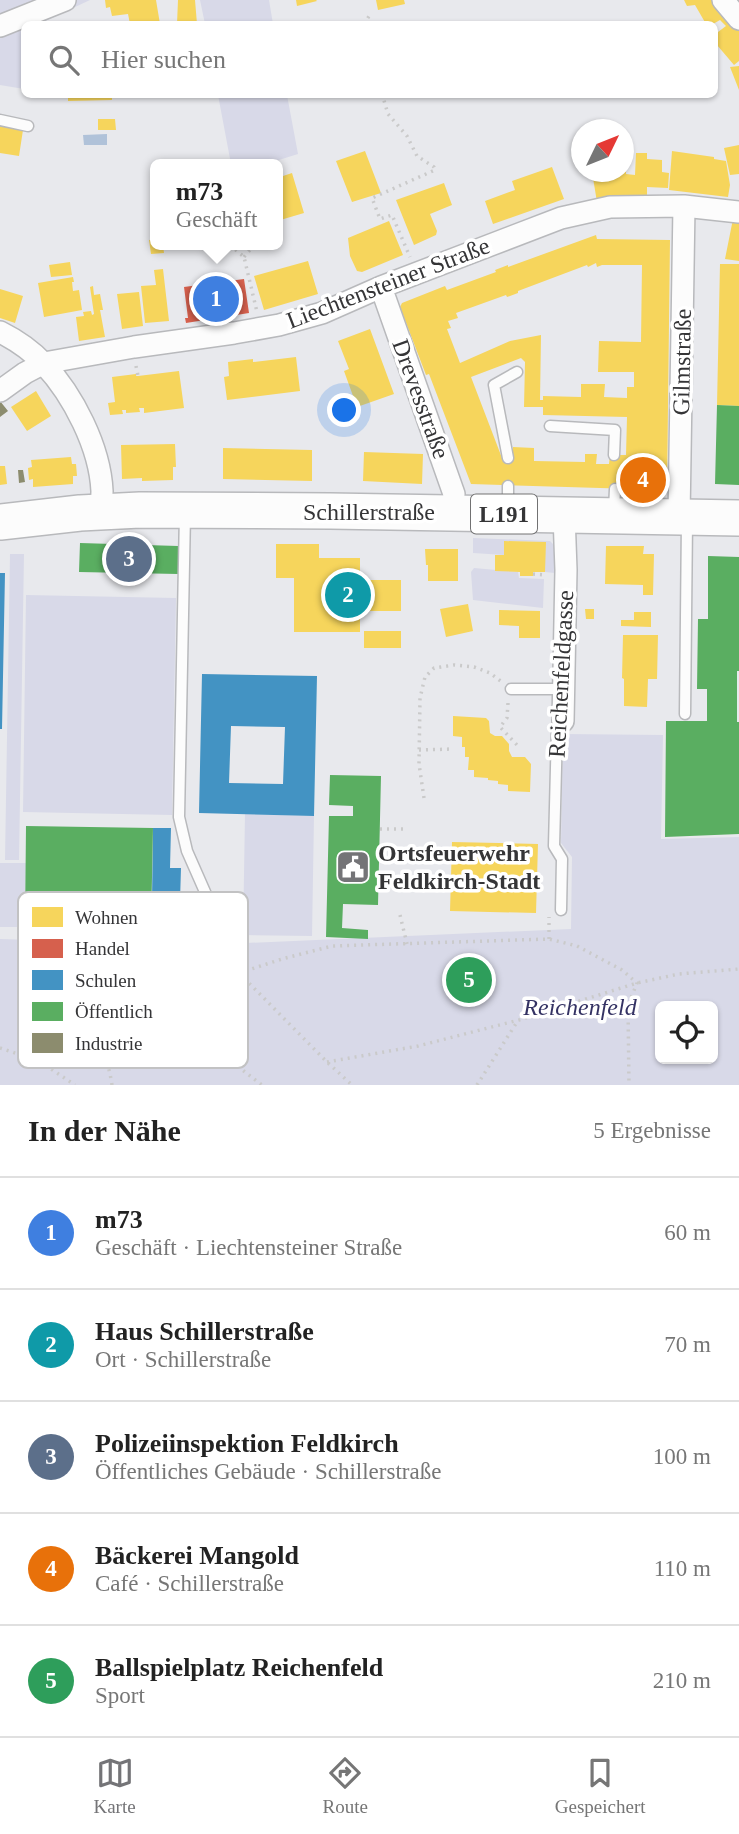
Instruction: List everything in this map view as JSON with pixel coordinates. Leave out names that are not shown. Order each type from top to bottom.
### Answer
[{"type":"main road","name":"Schillerstraße","points":[[0,522],[101,512],[452,512],[508,500],[564,515],[614,502],[683,517],[739,518]]},
{"type":"street","points":[[0,26],[65,0]]},
{"type":"street","points":[[723,0],[739,19]]},
{"type":"street","name":"Liechtensteiner Straße","points":[[0,391],[44,363],[279,325],[321,313],[561,218],[610,207],[684,206],[739,212]]},
{"type":"street","name":"Gilmstraße","points":[[683,517],[684,206]]},
{"type":"street","name":"Drevesstraße","points":[[381,287],[454,494],[452,512]]},
{"type":"street","points":[[0,332],[18,342],[44,363],[83,423],[98,467],[102,490],[101,512]]},
{"type":"street","name":"Reichenfeldgasse","points":[[563,721],[566,570],[564,515]]},
{"type":"lane","points":[[0,120],[28,126]]},
{"type":"lane","points":[[508,458],[495,385],[517,372]]},
{"type":"lane","points":[[550,426],[615,430],[614,455]]},
{"type":"lane","points":[[186,511],[179,817],[187,851],[205,892]]},
{"type":"lane","points":[[683,517],[685,714]]},
{"type":"lane","points":[[511,689],[564,689]]},
{"type":"lane","name":"Reichenfeldgasse","points":[[561,910],[562,859],[554,846],[554,834],[557,729],[563,721]]},
{"type":"path","points":[[366,21],[371,13]]},
{"type":"path","points":[[383,98],[388,114],[407,136],[417,156],[435,170],[372,198],[380,219],[392,215],[412,262]]},
{"type":"path","points":[[236,250],[244,257],[259,320]]},
{"type":"path","points":[[244,257],[250,250]]},
{"type":"path","points":[[533,574],[538,575]]},
{"type":"path","points":[[424,798],[419,764],[420,698],[425,677],[434,668],[454,665],[474,667],[490,673],[511,689],[507,719],[500,727],[518,746]]},
{"type":"path","points":[[419,750],[453,748]]},
{"type":"path","points":[[380,829],[402,829]]},
{"type":"path","points":[[400,915],[407,944]]},
{"type":"path","points":[[248,970],[282,958],[332,946],[549,939],[577,946],[622,970],[637,983]]},
{"type":"path","points":[[327,1062],[418,1046],[519,1020],[637,983],[679,975],[739,969]]},
{"type":"path","points":[[248,982],[352,1085]]},
{"type":"path","points":[[629,1085],[628,1006],[637,983]]},
{"type":"path","points":[[477,1085],[519,1020]]},
{"type":"path","points":[[0,1048],[18,1054]]},
{"type":"path","points":[[50,1068],[75,1085]]},
{"type":"path","points":[[240,1068],[262,1085]]},
{"type":"green space","points":[[0,0],[90,0],[45,21],[21,21],[21,88],[0,85]]},
{"type":"green space","points":[[200,0],[269,0],[272,21],[204,21]]},
{"type":"green space","points":[[219,98],[288,98],[298,154],[282,159],[230,159]]},
{"type":"green space","points":[[473,538],[550,541],[556,547],[555,573],[545,572],[545,542],[505,541],[504,555],[473,553]]},
{"type":"green space","points":[[10,554],[24,554],[19,860],[5,860]]},
{"type":"green space","points":[[474,568],[518,572],[519,578],[544,579],[543,608],[473,600],[471,572]]},
{"type":"green space","points":[[26,595],[176,598],[172,815],[23,812]]},
{"type":"green space","name":"Reichenfeld","points":[[563,734],[663,735],[661,839],[739,837],[739,1085],[0,1085],[0,939],[18,940],[18,1068],[248,1068],[248,943],[571,929],[572,857],[561,843]]},
{"type":"green space","points":[[245,814],[314,816],[312,936],[248,935],[248,892],[244,892]]},
{"type":"green space","points":[[0,863],[26,863],[26,892],[18,892],[18,927],[0,927]]},
{"type":"water","points":[[107,134],[107,145],[84,145],[83,135]]},
{"type":"building: Wohnen","points":[[105,0],[156,0],[160,21],[129,21],[128,14],[112,16],[110,7],[106,8]]},
{"type":"building: Wohnen","points":[[178,0],[195,0],[197,21],[177,21]]},
{"type":"building: Wohnen","points":[[296,0],[316,0],[317,1],[297,6]]},
{"type":"building: Wohnen","points":[[376,0],[404,0],[405,4],[378,10]]},
{"type":"building: Wohnen","points":[[684,0],[716,0],[739,25],[739,61],[734,65],[718,46],[718,32],[726,26],[720,20],[704,21],[695,5],[687,6]]},
{"type":"building: Wohnen","points":[[739,66],[739,90],[730,67]]},
{"type":"building: Wohnen","points":[[68,98],[112,98],[112,100],[68,101]]},
{"type":"building: Wohnen","points":[[98,119],[115,119],[116,130],[98,130]]},
{"type":"building: Wohnen","points":[[0,126],[23,130],[19,156],[0,153]]},
{"type":"building: Wohnen","points":[[739,145],[739,174],[730,175],[724,148]]},
{"type":"building: Wohnen","points":[[365,151],[381,193],[352,202],[336,161]]},
{"type":"building: Wohnen","points":[[672,151],[726,161],[730,185],[728,197],[669,190]]},
{"type":"building: Wohnen","points":[[636,153],[647,153],[647,159],[662,160],[662,172],[669,173],[668,188],[647,187],[647,199],[597,202],[594,182],[634,182]]},
{"type":"building: Wohnen","points":[[552,167],[564,199],[493,224],[485,201],[515,190],[512,181]]},
{"type":"building: Wohnen","points":[[292,173],[304,213],[283,219],[283,176]]},
{"type":"building: Wohnen","points":[[444,183],[452,205],[430,214],[436,235],[414,245],[396,200]]},
{"type":"building: Wohnen","points":[[733,219],[739,220],[739,261],[725,259]]},
{"type":"building: Wohnen","points":[[389,221],[403,255],[362,272],[357,271],[350,256],[348,238]]},
{"type":"building: Wohnen","points":[[596,235],[597,239],[670,240],[667,490],[471,484],[400,307],[402,303],[445,286],[447,290]],"holes":[[[596,263],[597,267],[642,265],[641,342],[599,341],[598,372],[634,372],[634,387],[627,387],[627,398],[604,397],[605,384],[581,384],[581,397],[543,396],[543,400],[540,400],[541,335],[510,341],[460,363],[447,329],[451,328],[448,321],[458,318],[456,313]],[[521,358],[525,362],[524,407],[543,407],[543,415],[627,417],[626,455],[610,455],[609,464],[596,464],[597,454],[585,454],[585,462],[534,461],[534,448],[513,447],[513,458],[502,458],[471,377]]]},
{"type":"building: Wohnen","points":[[150,250],[164,250],[164,253],[151,254]]},
{"type":"building: Wohnen","points":[[308,261],[318,294],[264,310],[254,276]]},
{"type":"building: Wohnen","points":[[70,262],[72,275],[51,277],[49,265]]},
{"type":"building: Wohnen","points":[[720,264],[739,264],[739,406],[717,405]]},
{"type":"building: Wohnen","points":[[163,269],[169,321],[145,323],[141,286],[156,285],[154,270]]},
{"type":"building: Wohnen","points":[[73,277],[73,291],[79,290],[82,310],[44,317],[38,283]]},
{"type":"building: Wohnen","points":[[93,286],[94,295],[100,294],[105,337],[79,341],[76,317],[84,316],[83,312],[91,311],[92,315],[94,314],[90,287]]},
{"type":"building: Wohnen","points":[[0,289],[23,296],[15,323],[0,318]]},
{"type":"building: Wohnen","points":[[139,292],[143,326],[122,329],[117,294]]},
{"type":"building: Wohnen","points":[[370,329],[394,394],[357,407],[344,371],[349,369],[338,341]]},
{"type":"building: Wohnen","points":[[296,357],[300,391],[227,400],[224,377],[229,376],[228,362]]},
{"type":"building: Wohnen","points":[[179,371],[184,408],[144,413],[144,408],[139,408],[140,412],[126,413],[126,410],[122,410],[123,414],[110,415],[108,403],[115,402],[112,377]]},
{"type":"building: Wohnen","points":[[36,391],[51,416],[27,431],[11,407]]},
{"type":"building: Wohnen","points":[[175,444],[176,467],[173,467],[173,480],[122,479],[121,445]]},
{"type":"building: Wohnen","points":[[223,448],[312,450],[312,481],[223,479]]},
{"type":"building: Wohnen","points":[[364,452],[423,454],[422,484],[363,481]]},
{"type":"building: Wohnen","points":[[71,457],[72,464],[76,464],[77,476],[73,476],[73,484],[33,487],[28,468],[32,467],[31,460]]},
{"type":"building: Wohnen","points":[[0,466],[5,466],[7,484],[0,485]]},
{"type":"building: Wohnen","points":[[504,541],[546,542],[545,572],[520,576],[520,572],[495,571],[495,555],[504,555]]},
{"type":"building: Wohnen","points":[[276,544],[319,544],[319,558],[360,558],[360,580],[401,580],[401,611],[360,611],[360,632],[294,632],[294,578],[276,578]]},
{"type":"building: Wohnen","points":[[606,546],[644,546],[643,554],[654,554],[653,595],[643,595],[643,585],[605,584]]},
{"type":"building: Wohnen","points":[[425,549],[458,549],[458,581],[428,581]]},
{"type":"building: Wohnen","points":[[468,604],[473,631],[446,637],[440,609]]},
{"type":"building: Wohnen","points":[[585,609],[594,609],[594,619],[586,619]]},
{"type":"building: Wohnen","points":[[499,610],[540,611],[540,638],[519,638],[519,626],[499,625]]},
{"type":"building: Wohnen","points":[[634,612],[651,612],[651,627],[621,626],[621,620],[634,620]]},
{"type":"building: Wohnen","points":[[364,631],[401,631],[401,648],[364,648]]},
{"type":"building: Wohnen","points":[[623,635],[658,635],[657,679],[648,679],[647,707],[624,706]]},
{"type":"building: Wohnen","points":[[453,716],[486,718],[489,721],[490,733],[502,736],[509,744],[512,757],[525,757],[531,764],[530,792],[508,791],[508,785],[498,784],[498,781],[488,778],[474,777],[474,770],[468,770],[469,757],[465,757],[462,737],[453,736]]},
{"type":"building: Wohnen","points":[[452,842],[538,844],[536,913],[450,911]]},
{"type":"building: Handel","points":[[244,279],[249,313],[186,323],[185,318],[188,318],[184,287]]},
{"type":"building: Schulen","points":[[0,573],[5,573],[2,729],[0,729]]},
{"type":"building: Schulen","points":[[202,674],[317,676],[314,816],[199,813]],"holes":[[[231,726],[285,727],[283,784],[229,783]]]},
{"type":"building: Schulen","points":[[153,828],[171,828],[170,868],[181,868],[180,892],[152,892]]},
{"type":"building: Öffentlich","points":[[717,405],[739,406],[739,485],[715,484]]},
{"type":"building: Öffentlich","points":[[80,543],[178,546],[178,574],[79,572]]},
{"type":"building: Öffentlich","points":[[708,556],[739,557],[739,834],[665,837],[666,721],[707,721],[707,689],[697,689],[698,619],[708,619]]},
{"type":"building: Öffentlich","name":"Ortsfeuerwehr Feldkirch-Stadt","points":[[330,775],[381,776],[378,905],[343,904],[342,928],[368,930],[368,939],[326,937],[329,816],[353,816],[353,806],[329,805]]},
{"type":"building: Öffentlich","points":[[26,826],[153,828],[152,892],[25,892]]},
{"type":"building: Industrie","points":[[0,401],[8,411],[0,417]]},
{"type":"building: Industrie","points":[[18,470],[23,470],[25,482],[19,483]]},
{"type":"place","name":"m73","points":[[216,299]]},
{"type":"place","name":"Bäckerei Mangold","points":[[643,480]]},
{"type":"place","name":"Polizeiinspektion Feldkirch","points":[[129,559]]},
{"type":"place","name":"Haus Schillerstraße","points":[[348,595]]},
{"type":"place","name":"Ortsfeuerwehr Feldkirch-Stadt","points":[[353,867]]},
{"type":"place","name":"Ballspielplatz Reichenfeld","points":[[469,980]]}]
